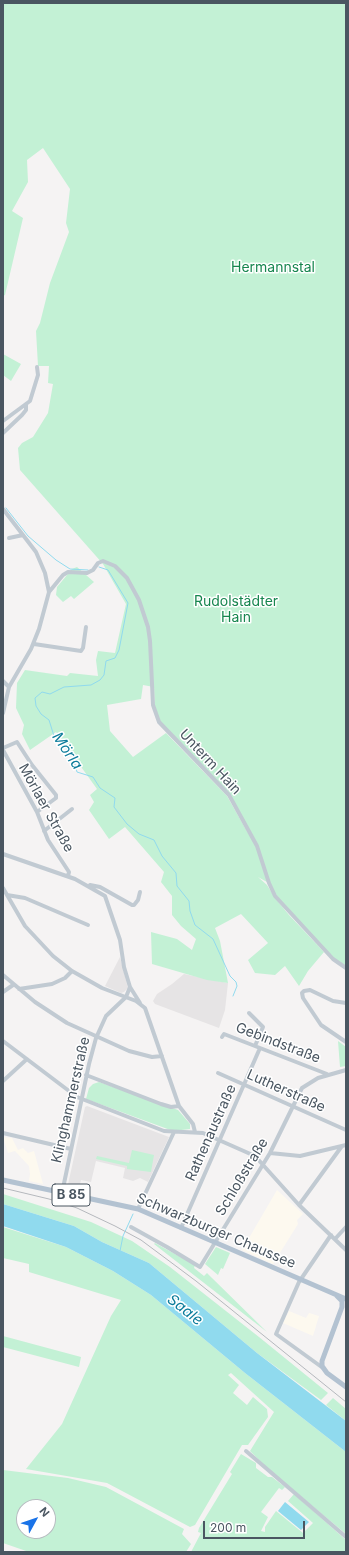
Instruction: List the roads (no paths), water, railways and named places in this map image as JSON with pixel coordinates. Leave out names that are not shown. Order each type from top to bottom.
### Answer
[{"type":"main road","name":"Schwarzburger Chaussee","points":[[3,1180],[138,1209],[346,1299]]},
{"type":"main road","points":[[334,1294],[342,1301],[342,1307],[322,1361],[323,1368],[346,1386]]},
{"type":"main road","points":[[342,1307],[346,1303]]},
{"type":"street","points":[[3,421],[26,405],[32,397],[38,375],[37,367]]},
{"type":"street","points":[[3,433],[26,410],[26,405]]},
{"type":"street","points":[[7,418],[13,423]]},
{"type":"street","points":[[3,509],[40,559],[49,592],[42,621],[34,644],[9,687],[3,713]]},
{"type":"street","points":[[9,538],[23,535]]},
{"type":"street","name":"Unterm Hain","points":[[49,592],[63,575],[68,572],[87,573],[93,570],[98,563],[107,562],[120,571],[135,591],[141,605],[150,640],[153,705],[162,727],[228,795],[257,846],[269,883],[276,896],[333,959],[346,968]]},
{"type":"street","points":[[34,644],[81,651],[83,648],[86,627]]},
{"type":"street","points":[[3,681],[9,687]]},
{"type":"street","points":[[3,749],[17,742],[32,765],[56,795],[56,798],[37,812]]},
{"type":"street","name":"Mörlaer Straße","points":[[3,749],[22,788],[37,812],[44,831],[69,872],[68,876]]},
{"type":"street","points":[[44,831],[72,809]]},
{"type":"street","points":[[3,854],[68,876],[88,885],[105,896],[108,900],[123,949],[124,967],[130,987],[145,1008],[179,1106],[193,1124],[195,1132]]},
{"type":"street","points":[[88,885],[100,887],[134,905],[138,900],[140,892]]},
{"type":"street","points":[[3,888],[19,918],[31,934],[53,956],[72,971],[102,988],[140,1003]]},
{"type":"street","points":[[7,895],[25,898],[86,925]]},
{"type":"street","points":[[18,989],[52,984],[65,978],[72,971]]},
{"type":"street","points":[[3,975],[18,989],[63,1021],[96,1038],[144,1055],[162,1056]]},
{"type":"street","points":[[3,992],[13,985]]},
{"type":"street","points":[[126,997],[130,987]]},
{"type":"street","points":[[346,1003],[333,1001],[310,990],[304,990],[302,994],[302,998],[321,1024],[346,1042]]},
{"type":"street","name":"Klinghammerstraße","points":[[62,1193],[86,1075],[96,1038],[106,1016],[126,997]]},
{"type":"street","points":[[249,1013],[264,1026],[255,1046]]},
{"type":"street","name":"Gebindstraße","points":[[222,1037],[224,1034],[328,1074]]},
{"type":"street","points":[[3,1041],[72,1094],[82,1099],[164,1130],[174,1132],[204,1133],[255,1156],[299,1205],[346,1250]]},
{"type":"street","name":"Rathenaustraße","points":[[181,1228],[260,1048]]},
{"type":"street","points":[[3,1081],[27,1059]]},
{"type":"street","points":[[316,1070],[318,1078]]},
{"type":"street","name":"Schloßstraße","points":[[131,1227],[200,1267],[262,1163],[270,1153],[302,1088],[318,1078],[346,1070]]},
{"type":"street","name":"Lutherstraße","points":[[218,1073],[346,1130]]},
{"type":"street","points":[[86,1075],[161,1104],[171,1107],[179,1106]]},
{"type":"street","points":[[138,1209],[174,1132]]},
{"type":"street","points":[[3,1133],[71,1149]]},
{"type":"street","points":[[270,1153],[300,1156],[344,1145]]},
{"type":"street","points":[[299,1205],[344,1145]]},
{"type":"street","points":[[335,1239],[346,1227]]},
{"type":"street","points":[[323,1368],[276,1334],[301,1280],[331,1235]]},
{"type":"street","points":[[246,1451],[346,1537]]},
{"type":"water","name":"Saale","points":[[3,1204],[74,1226],[102,1242],[149,1263],[257,1353],[346,1421],[346,1452],[245,1373],[151,1295],[113,1271],[66,1247],[3,1226]]},
{"type":"water","points":[[285,1502],[309,1522],[301,1530],[278,1511]]},
{"type":"waterway","name":"Mörla","points":[[6,508],[28,536],[56,560],[70,569],[88,570]]},
{"type":"waterway","name":"Mörla","points":[[99,567],[108,570],[128,603],[119,650],[115,658],[106,661],[104,675],[100,680],[91,685],[64,687],[50,694],[42,692],[35,698],[36,706],[41,714],[49,720],[54,736],[64,743],[67,750],[72,753],[77,772],[93,777],[100,788],[115,798],[114,807],[127,824],[139,834],[154,840],[162,856],[176,873],[177,886],[189,901],[190,911],[195,925],[213,939],[230,976],[236,982],[237,986],[233,996]]},
{"type":"waterway","points":[[120,1251],[123,1236],[133,1214]]},
{"type":"railway","points":[[3,1188],[49,1199],[77,1208],[141,1240],[196,1281],[346,1402]]},
{"type":"park label","name":"Hermannstal","points":[[273,268]]},
{"type":"park label","name":"Rudolstädter Hain","points":[[236,610]]}]
